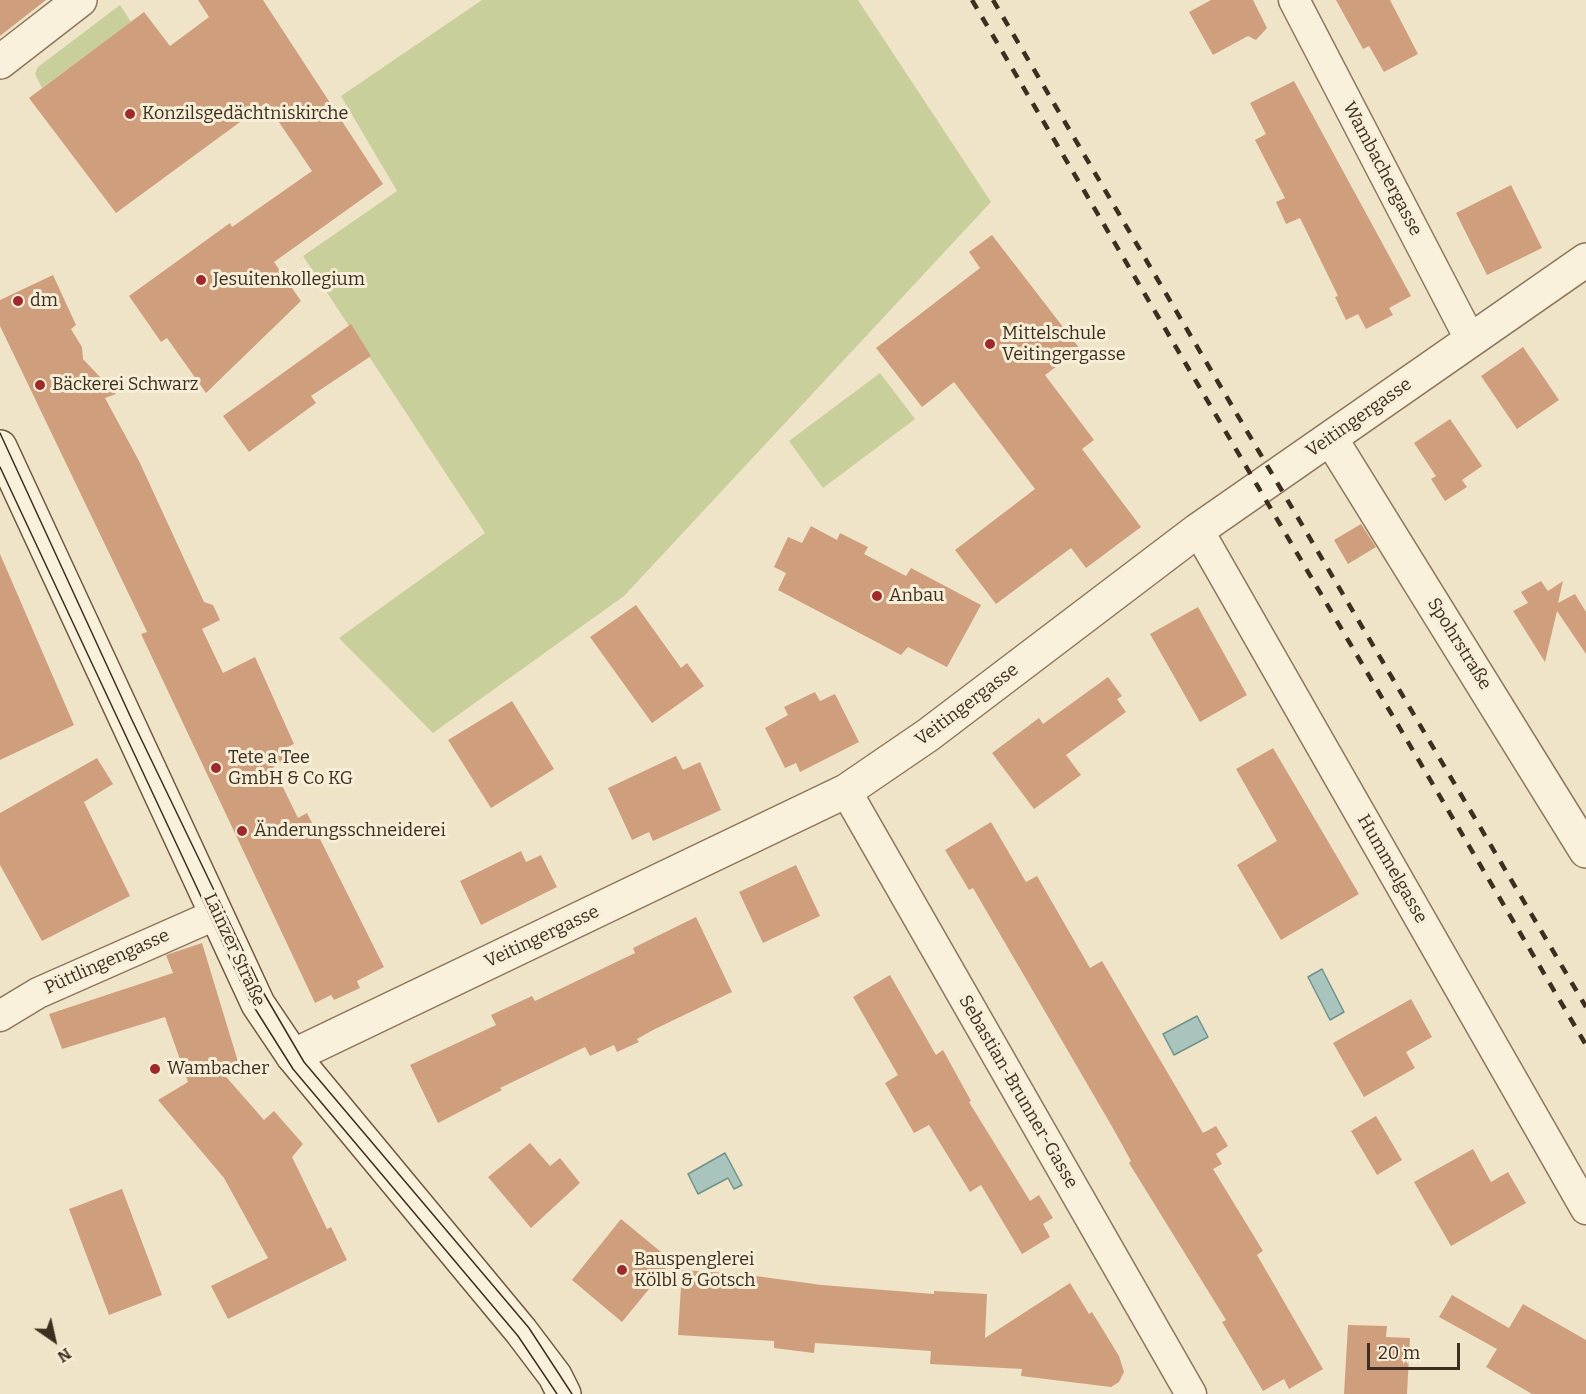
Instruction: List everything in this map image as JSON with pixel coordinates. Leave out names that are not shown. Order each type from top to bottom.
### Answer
[{"type":"street","points":[[0,62],[80,0]]},
{"type":"street","name":"Wambachergasse","points":[[1294,0],[1470,339]]},
{"type":"street","name":"Veitingergasse","points":[[293,1056],[846,791],[928,735],[1198,530],[1586,260]]},
{"type":"street","name":"Spohrstraße","points":[[1331,439],[1586,850]]},
{"type":"street","name":"Lainzer Straße","points":[[0,447],[258,1004],[293,1056],[521,1331],[555,1376],[564,1394]]},
{"type":"street","name":"Hummelgasse","points":[[1198,530],[1586,1209]]},
{"type":"street","name":"Sebastian-Brunner-Gasse","points":[[846,791],[1191,1394]]},
{"type":"street","name":"Püttlingengasse","points":[[0,1016],[38,993],[217,914]]},
{"type":"green space","points":[[482,0],[858,0],[991,202],[624,596],[433,733],[339,638],[485,533],[303,256],[397,191],[341,96]]},
{"type":"green space","points":[[120,5],[131,22],[42,88],[35,74],[38,67]]},
{"type":"green space","points":[[880,373],[915,419],[823,488],[789,441]]},
{"type":"water","points":[[1322,969],[1344,1012],[1330,1020],[1308,977]]},
{"type":"water","points":[[1197,1016],[1208,1037],[1174,1055],[1163,1034]]},
{"type":"water","points":[[725,1153],[742,1185],[734,1189],[728,1178],[698,1194],[688,1174]]},
{"type":"building","points":[[0,0],[46,0],[0,36]]},
{"type":"building","points":[[198,0],[263,0],[383,184],[274,262],[301,301],[206,393],[167,338],[161,342],[129,296],[230,223],[232,227],[312,171],[266,103],[116,213],[29,98],[144,12],[170,46],[209,17]]},
{"type":"building","points":[[1211,0],[1253,0],[1267,28],[1256,40],[1248,36],[1213,55],[1189,12]]},
{"type":"building","points":[[1336,0],[1390,0],[1418,54],[1384,72],[1369,46],[1363,49]]},
{"type":"building","points":[[1294,81],[1411,296],[1389,308],[1393,315],[1366,329],[1358,314],[1346,320],[1335,297],[1338,296],[1300,218],[1286,224],[1276,202],[1285,198],[1255,140],[1266,134],[1250,103]]},
{"type":"building","points":[[1511,185],[1542,248],[1487,275],[1456,213]]},
{"type":"building","points":[[992,235],[1080,349],[1045,375],[1094,440],[1082,449],[1141,527],[1086,568],[1071,548],[996,604],[955,550],[1035,489],[954,382],[922,407],[876,348],[980,268],[969,252]]},
{"type":"building","points":[[53,275],[76,325],[71,329],[82,347],[83,359],[116,394],[105,398],[139,461],[204,602],[213,605],[220,620],[202,629],[223,673],[255,657],[294,744],[281,750],[286,761],[273,767],[298,818],[307,813],[384,967],[357,981],[360,988],[334,1000],[331,995],[315,1003],[141,634],[147,632],[0,326],[0,300]]},
{"type":"building","points":[[351,324],[371,356],[311,396],[316,403],[249,452],[223,416]]},
{"type":"building","points":[[1523,347],[1559,400],[1517,429],[1481,376]]},
{"type":"building","points":[[1450,419],[1482,466],[1462,480],[1467,487],[1445,501],[1431,479],[1436,476],[1414,443]]},
{"type":"building","points":[[1361,524],[1376,547],[1348,564],[1334,540]]},
{"type":"building","name":"Anbau","points":[[811,526],[837,540],[840,533],[868,547],[864,554],[906,576],[911,568],[981,605],[947,667],[908,647],[901,655],[778,590],[786,573],[774,567],[788,537],[802,543]]},
{"type":"building","points":[[0,554],[74,725],[0,760]]},
{"type":"building","points":[[1541,581],[1548,591],[1563,581],[1558,603],[1575,594],[1586,612],[1586,654],[1557,611],[1545,662],[1513,611],[1528,603],[1521,592]]},
{"type":"building","points":[[636,605],[681,668],[687,663],[704,686],[652,723],[590,637]]},
{"type":"building","points":[[1198,607],[1247,695],[1200,722],[1150,634]]},
{"type":"building","points":[[1108,677],[1122,696],[1117,699],[1126,712],[1066,755],[1081,775],[1034,809],[992,753],[1039,718],[1043,724]]},
{"type":"building","points":[[815,692],[820,701],[835,694],[859,742],[800,772],[796,763],[785,768],[765,728],[788,715],[784,707]]},
{"type":"building","points":[[512,701],[554,769],[491,808],[448,740]]},
{"type":"building","points":[[1273,748],[1359,894],[1281,940],[1237,865],[1277,841],[1236,769]]},
{"type":"building","points":[[676,756],[683,770],[700,762],[721,810],[653,841],[649,832],[632,840],[608,788]]},
{"type":"building","points":[[97,758],[113,784],[84,802],[130,896],[42,941],[0,865],[0,813]]},
{"type":"building","points":[[991,822],[1026,882],[1037,876],[1090,968],[1102,961],[1203,1133],[1216,1126],[1228,1146],[1216,1154],[1222,1164],[1213,1169],[1263,1251],[1257,1255],[1323,1369],[1289,1389],[1284,1379],[1263,1391],[1222,1322],[1226,1320],[1129,1163],[1131,1161],[1114,1130],[973,888],[969,890],[945,850]]},
{"type":"building","points":[[521,851],[526,862],[541,855],[557,887],[481,925],[460,881]]},
{"type":"building","points":[[796,865],[820,916],[763,943],[739,892]]},
{"type":"building","points":[[696,917],[732,992],[653,1030],[637,1039],[639,1042],[617,1052],[614,1045],[590,1056],[585,1047],[500,1088],[502,1090],[438,1123],[410,1065],[496,1025],[491,1015],[532,996],[535,1001],[635,953],[633,948]]},
{"type":"building","points":[[202,943],[239,1065],[221,1071],[264,1120],[274,1111],[303,1144],[292,1157],[327,1229],[331,1227],[347,1260],[228,1319],[211,1286],[268,1258],[224,1178],[158,1100],[188,1082],[165,1017],[62,1049],[49,1014],[173,973],[166,955]]},
{"type":"building","points":[[890,975],[936,1055],[943,1050],[971,1101],[969,1102],[1030,1201],[1039,1195],[1053,1218],[1043,1224],[1050,1237],[1022,1254],[981,1185],[970,1192],[929,1125],[914,1133],[885,1083],[898,1075],[853,997]]},
{"type":"building","points":[[1411,999],[1432,1037],[1406,1052],[1415,1068],[1364,1097],[1333,1043]]},
{"type":"building","points":[[1376,1116],[1402,1160],[1377,1175],[1351,1131]]},
{"type":"building","points":[[530,1143],[550,1166],[560,1158],[580,1183],[531,1228],[488,1177]]},
{"type":"building","points":[[1473,1149],[1491,1182],[1508,1172],[1526,1203],[1451,1246],[1414,1182]]},
{"type":"building","points":[[122,1189],[162,1295],[109,1315],[69,1209]]},
{"type":"building","name":"Bauspenglerei Kölbl & Gotsch","points":[[621,1219],[672,1261],[622,1322],[572,1280]]},
{"type":"building","points":[[682,1270],[934,1294],[934,1291],[987,1294],[985,1338],[1070,1283],[1089,1314],[1092,1312],[1119,1356],[1124,1372],[1119,1382],[1111,1387],[1021,1376],[1022,1369],[930,1364],[931,1351],[815,1343],[814,1353],[774,1348],[774,1341],[678,1335]]},
{"type":"building","points":[[1452,1295],[1509,1328],[1523,1304],[1586,1340],[1586,1394],[1532,1394],[1486,1367],[1497,1349],[1439,1317]]},
{"type":"building","points":[[1348,1325],[1387,1326],[1386,1337],[1410,1338],[1407,1394],[1344,1394]]},
{"type":"tram line","points":[[0,433],[132,720],[263,992],[304,1062],[529,1328],[572,1394]]},
{"type":"tram line","points":[[0,467],[249,999],[293,1069],[518,1336],[557,1394]]},
{"type":"railway","points":[[972,0],[1586,1045]]},
{"type":"railway","points":[[993,0],[1586,1007]]},
{"type":"place","name":"Konzilsgedächtniskirche","points":[[130,114]]},
{"type":"place","name":"Jesuitenkollegium","points":[[201,280]]},
{"type":"place","name":"dm","points":[[18,301]]},
{"type":"place","name":"Mittelschule Veitingergasse","points":[[990,344]]},
{"type":"place","name":"Bäckerei Schwarz","points":[[40,385]]},
{"type":"place","name":"Anbau","points":[[877,596]]},
{"type":"place","name":"Tete a Tee GmbH & Co KG","points":[[216,768]]},
{"type":"place","name":"Änderungsschneiderei","points":[[242,831]]},
{"type":"place","name":"Wambacher","points":[[155,1069]]},
{"type":"place","name":"Bauspenglerei Kölbl & Gotsch","points":[[622,1270]]}]
